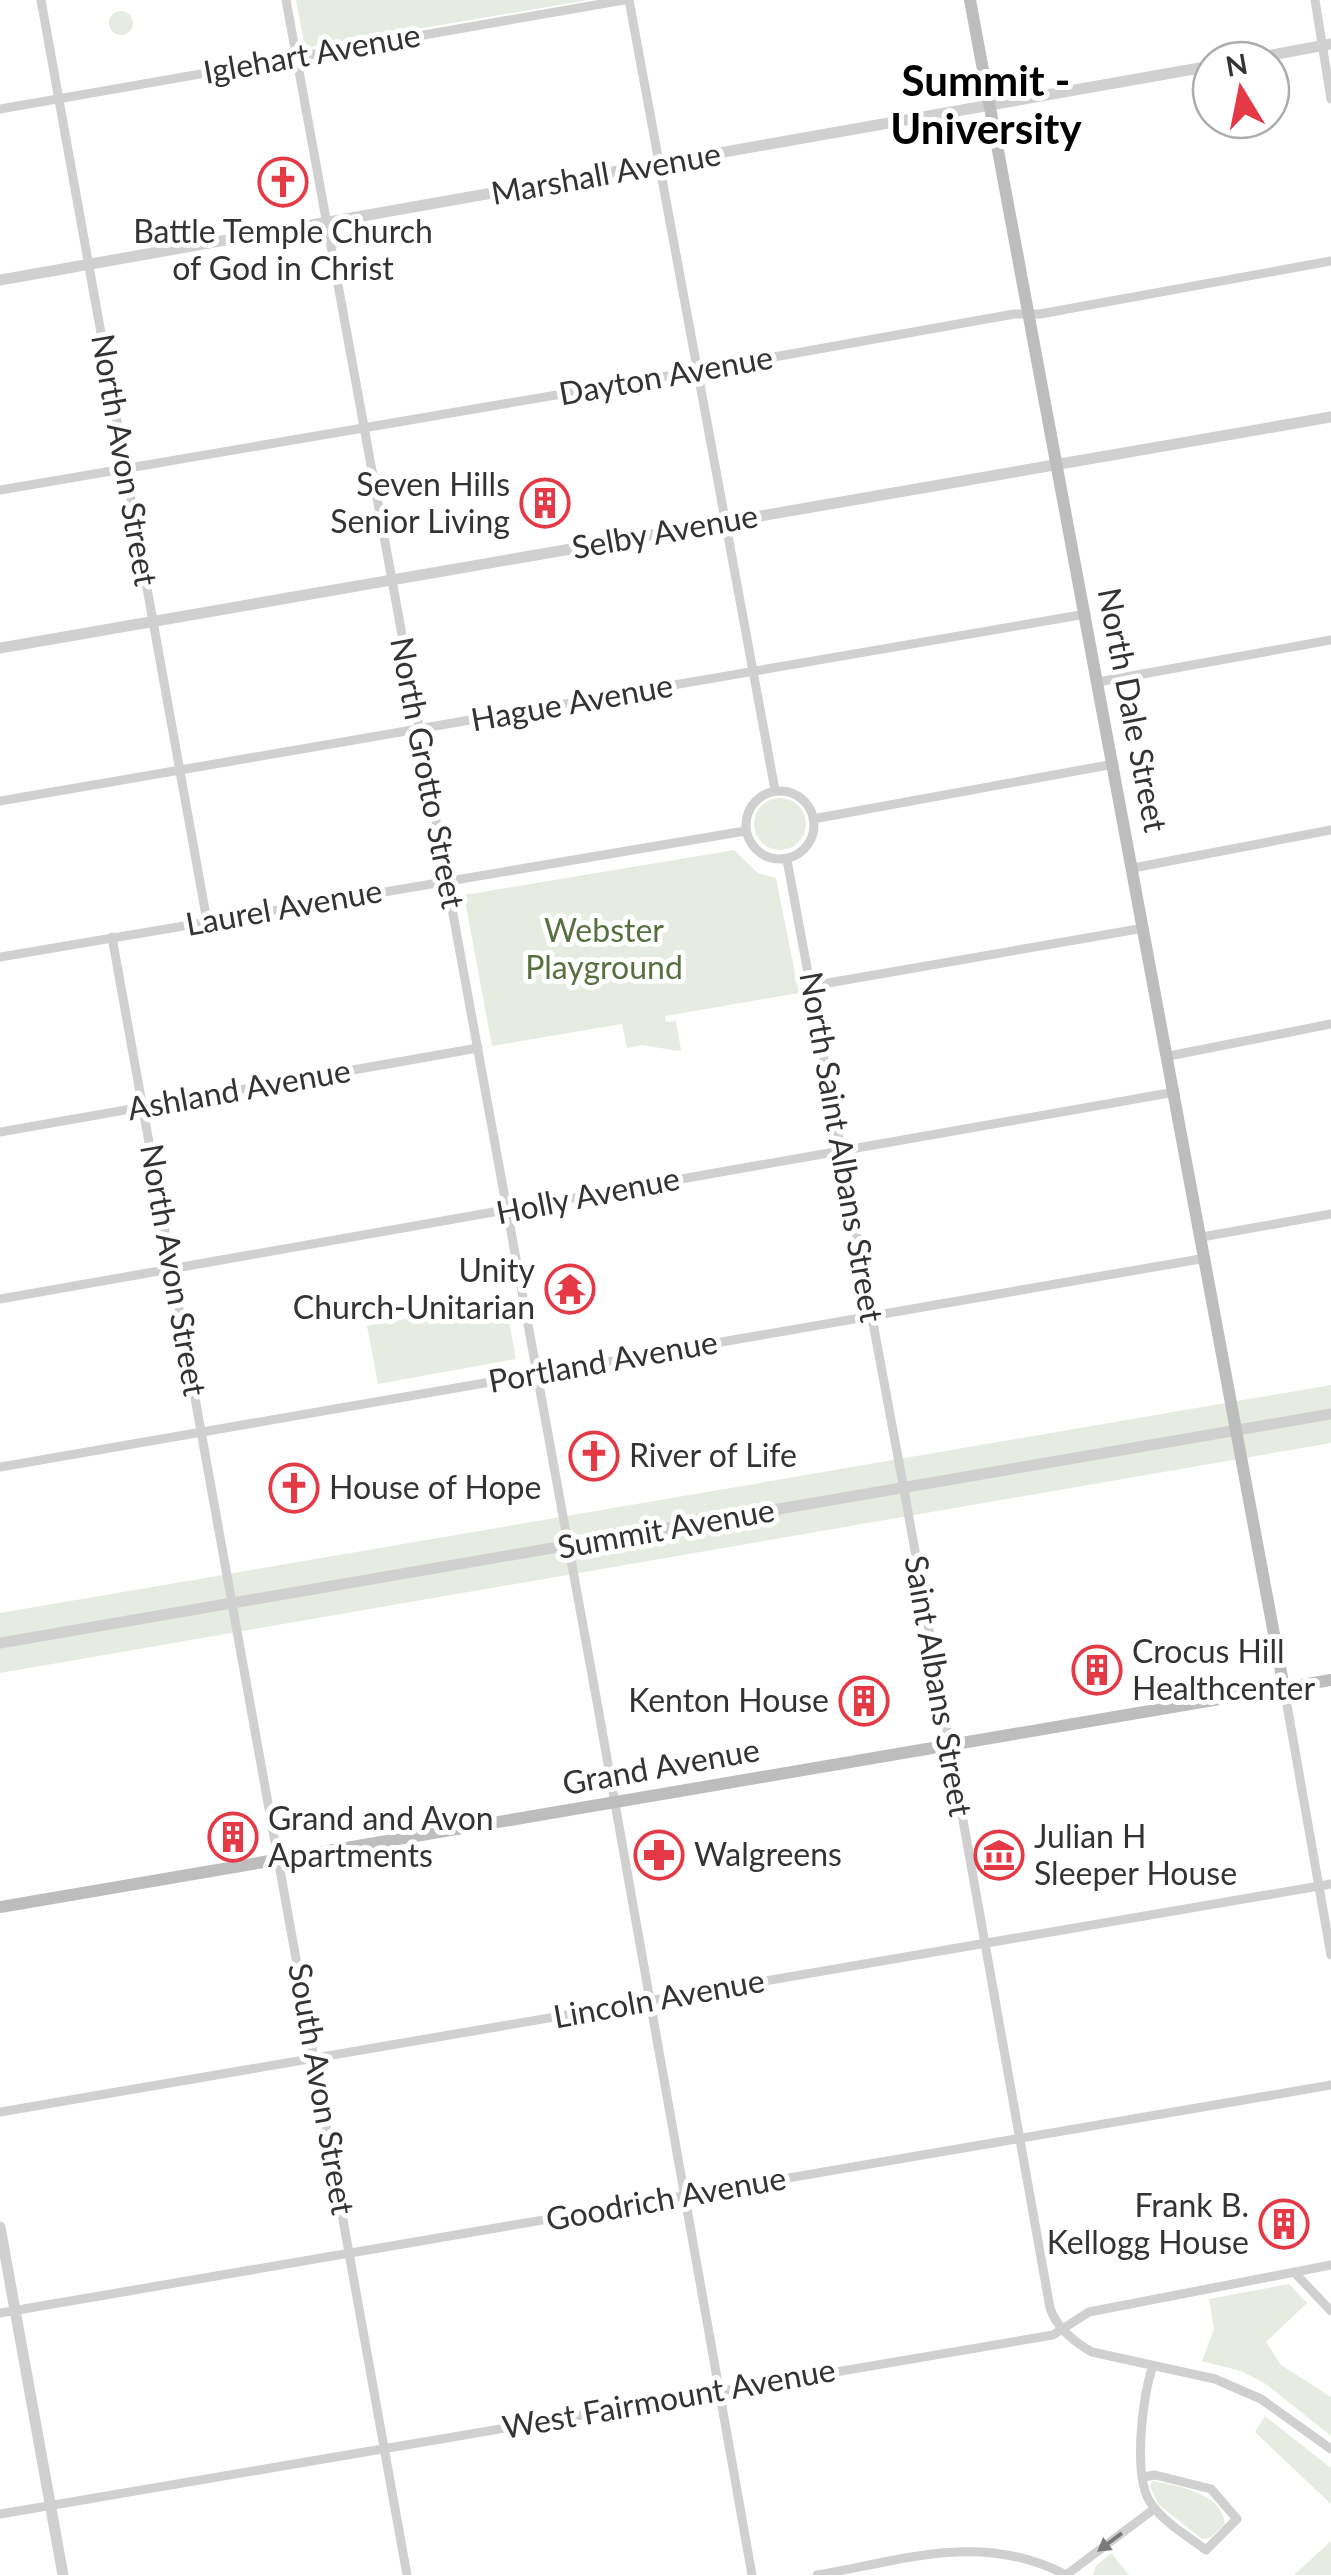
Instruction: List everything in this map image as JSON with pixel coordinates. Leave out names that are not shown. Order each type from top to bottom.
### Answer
[{"type":"main road","name":"North Dale Street","points":[[970,0],[1284,1688]]},
{"type":"main road","name":"Grand Avenue","points":[[0,1907],[1331,1680]]},
{"type":"street","name":"North Avon Street","points":[[41,0],[207,921]]},
{"type":"street","name":"North Grotto Street","points":[[286,0],[538,1372],[752,2575]]},
{"type":"street","name":"Iglehart Avenue","points":[[0,109],[626,0]]},
{"type":"street","points":[[626,0],[775,790]]},
{"type":"street","points":[[1314,0],[1327,45],[1331,99]]},
{"type":"street","points":[[1291,52],[1327,45]]},
{"type":"street","name":"Marshall Avenue","points":[[0,280],[1191,70]]},
{"type":"street","name":"Dayton Avenue","points":[[0,490],[1331,261]]},
{"type":"street","name":"Selby Avenue","points":[[0,648],[1331,418]]},
{"type":"street","name":"Hague Avenue","points":[[0,802],[1086,614]]},
{"type":"street","points":[[1098,682],[1331,640]]},
{"type":"street","points":[[813,818],[1114,764]]},
{"type":"street","points":[[775,790],[798,795],[813,818],[811,842],[803,852],[787,860],[764,856],[749,841],[745,830],[752,805],[775,790]]},
{"type":"street","name":"Laurel Avenue","points":[[0,957],[745,830]]},
{"type":"street","points":[[1133,868],[1331,830]]},
{"type":"street","name":"North Saint Albans Street","points":[[787,860],[904,1488]]},
{"type":"street","points":[[811,986],[1144,928]]},
{"type":"street","name":"North Avon Street","points":[[112,938],[234,1604]]},
{"type":"street","points":[[1168,1056],[1331,1024]]},
{"type":"street","name":"Ashland Avenue","points":[[0,1132],[478,1048]]},
{"type":"street","name":"Holly Avenue","points":[[0,1299],[1175,1092]]},
{"type":"street","points":[[1202,1237],[1331,1214]]},
{"type":"street","name":"Portland Avenue","points":[[0,1467],[1206,1258]]},
{"type":"street","name":"Summit Avenue","points":[[0,1642],[1331,1414]]},
{"type":"street","name":"Saint Albans Street","points":[[904,1488],[1018,2140],[1050,2308],[1063,2330]]},
{"type":"street","name":"South Avon Street","points":[[234,1604],[408,2575]]},
{"type":"street","points":[[1284,1688],[1331,1955]]},
{"type":"street","name":"Lincoln Avenue","points":[[0,2112],[1331,1884]]},
{"type":"street","name":"Goodrich Avenue","points":[[0,2313],[1331,2085]]},
{"type":"street","points":[[0,2227],[63,2575]]},
{"type":"street","name":"West Fairmount Avenue","points":[[0,2514],[1053,2335],[1088,2312],[1331,2265]]},
{"type":"street","points":[[1294,2272],[1331,2311]]},
{"type":"street","points":[[1063,2330],[1092,2352],[1214,2379],[1261,2399],[1331,2449]]},
{"type":"street","points":[[1143,2477],[1155,2475],[1210,2489],[1237,2520],[1206,2550],[1148,2500],[1143,2477],[1146,2386],[1152,2366]]},
{"type":"street","points":[[817,2575],[987,2550],[1031,2558],[1066,2575],[1154,2509]]},
{"type":"green space","points":[[296,0],[589,0],[305,48]]},
{"type":"green space","points":[[121,11],[130,14],[130,32],[121,35],[112,32],[109,23],[112,14]]},
{"type":"green space","points":[[780,798],[799,805],[806,824],[799,843],[780,850],[761,843],[754,824],[761,805]]},
{"type":"green space","name":"Webster Playground","points":[[734,850],[758,873],[776,878],[799,993],[665,1016],[666,1022],[676,1021],[681,1050],[678,1051],[642,1045],[627,1048],[622,1024],[492,1046],[464,895]]},
{"type":"green space","points":[[505,1301],[516,1359],[378,1384],[367,1326]]},
{"type":"green space","points":[[1331,1385],[1331,1443],[0,1673],[0,1613]]},
{"type":"green space","points":[[1289,2284],[1307,2303],[1266,2342],[1281,2365],[1331,2397],[1331,2436],[1266,2384],[1241,2371],[1202,2361],[1214,2329],[1209,2299]]},
{"type":"green space","points":[[1265,2416],[1331,2468],[1331,2504],[1255,2432]]},
{"type":"green space","points":[[1152,2481],[1197,2492],[1216,2504],[1225,2524],[1210,2538],[1202,2539],[1159,2505],[1150,2486]]},
{"type":"green space","points":[[1331,2541],[1331,2575],[1294,2575]]},
{"type":"green space","points":[[1111,2553],[1129,2575],[1093,2575],[1096,2566]]},
{"type":"place","name":"Battle Temple Church of God in Christ","points":[[283,182]]},
{"type":"place","name":"Seven Hills Senior Living","points":[[545,503]]},
{"type":"place","name":"Unity Church-Unitarian","points":[[570,1289]]},
{"type":"place","name":"River of Life","points":[[594,1456]]},
{"type":"place","name":"House of Hope","points":[[294,1488]]},
{"type":"place","name":"Crocus Hill Healthcenter","points":[[1097,1670]]},
{"type":"place","name":"Kenton House","points":[[864,1701]]},
{"type":"place","name":"Grand and Avon Apartments","points":[[233,1837]]},
{"type":"place","name":"Walgreens","points":[[659,1855]]},
{"type":"place","name":"Julian H Sleeper House","points":[[999,1855]]},
{"type":"place","name":"Frank B. Kellogg House","points":[[1284,2224]]},
{"type":"district","name":"Summit - University","points":[[986,105]]}]
